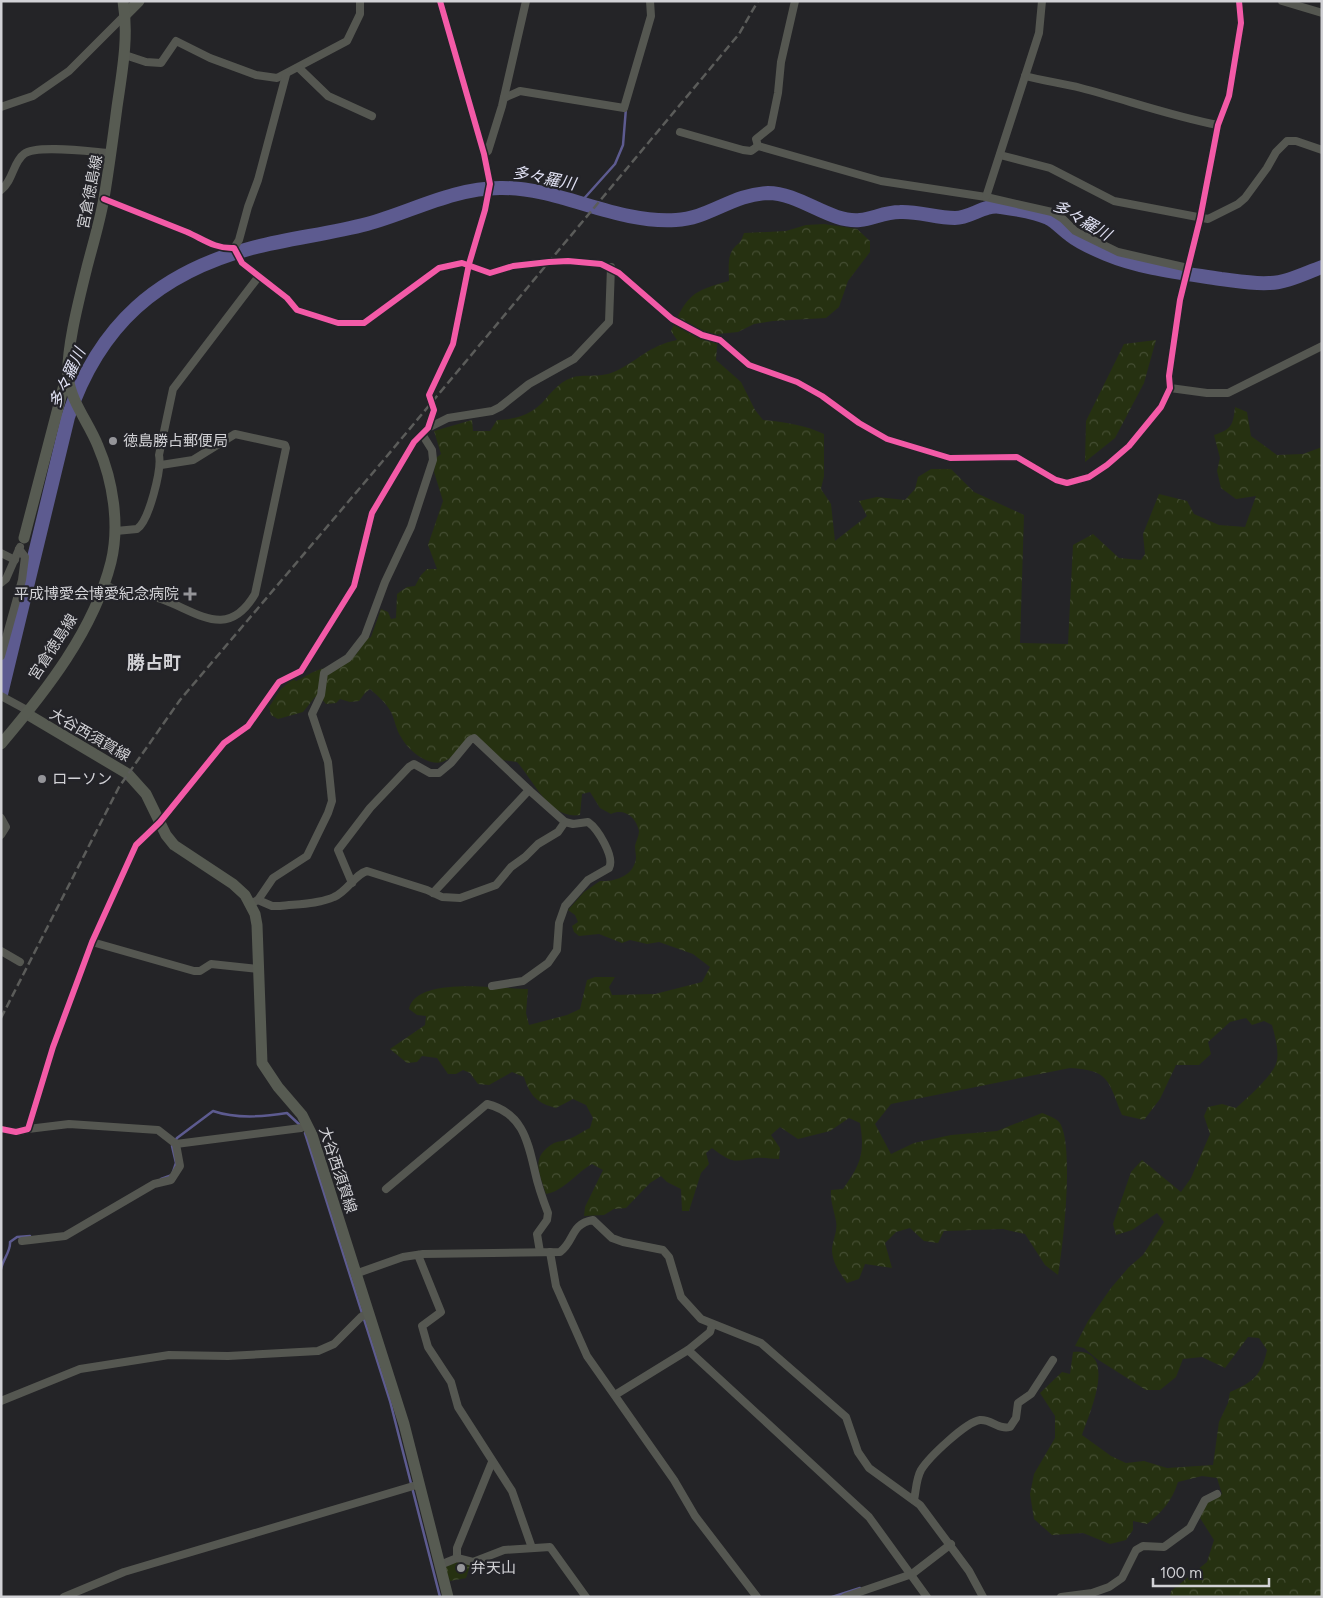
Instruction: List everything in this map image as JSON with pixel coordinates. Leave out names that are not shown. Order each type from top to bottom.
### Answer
[{"type":"main road","name":"宮倉徳島線","points":[[1,744],[27,714],[55,674],[90,617],[104,586],[116,531],[115,512],[98,446],[78,407],[69,381],[77,310],[104,199],[125,55],[127,31],[123,1]]},
{"type":"main road","points":[[125,16],[139,1]]},
{"type":"main road","points":[[24,538],[64,385],[69,381]]},
{"type":"main road","name":"大谷西須賀線","points":[[27,714],[128,774],[146,794],[166,835],[174,845],[233,884],[254,902],[257,925],[262,1063],[307,1124],[404,1424],[448,1597]]},
{"type":"street","points":[[125,55],[146,62],[161,63],[176,41],[202,54],[256,75],[277,78],[286,75],[347,41],[360,14],[360,1]]},
{"type":"street","points":[[440,1],[484,154],[490,184],[488,195],[468,264],[453,344],[429,395],[434,410],[425,431],[432,450],[433,460],[411,527],[384,582],[365,636],[348,658],[324,673],[321,694],[312,714],[328,762],[332,801],[307,856],[273,878],[254,902],[280,906],[326,899],[348,889],[359,875],[368,872],[456,899],[496,885],[511,867],[538,844],[558,832],[565,822]]},
{"type":"street","points":[[484,154],[488,151],[504,98],[526,1]]},
{"type":"street","points":[[504,98],[520,91],[624,108],[651,16],[650,1]]},
{"type":"street","points":[[758,146],[756,139],[771,127],[778,93],[781,62],[795,1]]},
{"type":"street","points":[[986,196],[1039,33],[1042,1]]},
{"type":"street","points":[[234,249],[239,258],[287,298],[297,310],[338,323],[364,323],[439,268],[462,263],[490,273],[513,266],[568,261],[611,267],[672,319],[702,335],[720,340],[749,365],[797,382],[822,396],[859,424],[887,439],[950,458],[1017,457],[1056,480],[1066,483],[1089,477],[1108,465],[1129,446],[1161,407],[1170,388],[1169,376],[1180,300],[1200,219],[1218,124],[1229,96],[1241,23],[1239,1]]},
{"type":"street","points":[[1282,1],[1322,13]]},
{"type":"street","points":[[1,107],[33,96],[69,71],[125,16]]},
{"type":"street","points":[[299,68],[328,96],[372,116]]},
{"type":"street","points":[[234,249],[239,240],[258,180],[286,75]]},
{"type":"street","points":[[1025,76],[1053,84],[1079,87],[1156,108],[1177,117],[1218,124]]},
{"type":"street","points":[[680,132],[743,150],[752,151],[758,146]]},
{"type":"street","points":[[1000,155],[1050,168],[1114,201],[1208,220],[1238,204],[1268,168],[1276,152],[1287,142],[1296,140],[1322,150]]},
{"type":"street","points":[[758,146],[881,181],[986,196],[1052,212],[1063,219],[1075,231],[1118,252],[1188,272]]},
{"type":"street","points":[[1,190],[10,181],[21,158],[31,151],[66,149],[110,153]]},
{"type":"street","points":[[104,199],[212,244],[234,249]]},
{"type":"street","points":[[28,1129],[53,1047],[92,942],[136,845],[160,822],[224,743],[248,726],[279,682],[301,670],[354,586],[372,513],[414,442],[425,431],[448,418],[492,411],[500,407],[529,384],[565,366],[587,348],[611,317],[611,267]]},
{"type":"street","points":[[116,531],[133,530],[142,526],[161,465],[159,455],[173,388],[260,276]]},
{"type":"street","points":[[1170,388],[1207,393],[1228,393],[1322,346]]},
{"type":"street","points":[[434,410],[448,418]]},
{"type":"street","points":[[104,586],[164,600],[208,620],[220,620],[234,616],[250,602],[255,594],[286,448],[285,445],[235,434],[193,460],[161,465]]},
{"type":"street","points":[[1,583],[15,560],[24,538]]},
{"type":"street","points":[[1,656],[22,580],[25,557],[20,549]]},
{"type":"street","points":[[1,553],[15,560]]},
{"type":"street","points":[[4,697],[25,709],[27,714]]},
{"type":"street","points":[[352,883],[338,850],[370,808],[409,767],[414,764],[430,773],[439,774],[452,763],[470,740],[474,738],[565,822],[574,824],[584,821],[592,824],[611,856],[611,864],[606,871],[580,887],[566,906],[559,923],[557,950],[548,963],[523,982],[492,986]]},
{"type":"street","points":[[433,893],[529,790]]},
{"type":"street","points":[[1,818],[6,827],[1,835]]},
{"type":"street","points":[[92,942],[194,971],[200,971],[211,964],[258,968]]},
{"type":"street","points":[[2,954],[20,962]]},
{"type":"street","points":[[386,1189],[488,1104],[498,1107],[522,1128],[533,1159],[534,1171],[548,1213],[547,1220],[537,1234],[540,1252]]},
{"type":"street","points":[[1,1129],[16,1132],[69,1124],[158,1130],[176,1144],[180,1166],[171,1180],[154,1184],[65,1236],[22,1241]]},
{"type":"street","points":[[176,1144],[301,1128],[307,1124]]},
{"type":"street","points":[[355,1274],[403,1257],[418,1255],[560,1252],[566,1247],[575,1228],[585,1221],[593,1220],[612,1238],[663,1250],[668,1256],[681,1297],[701,1319],[761,1343],[846,1417],[858,1452],[869,1468],[914,1500],[951,1544],[969,1570],[983,1597]]},
{"type":"street","points":[[550,1252],[556,1286],[587,1356],[674,1480],[694,1516],[757,1597]]},
{"type":"street","points":[[418,1255],[441,1312],[422,1326],[428,1347],[451,1382],[458,1407],[512,1491],[532,1548]]},
{"type":"street","points":[[1,1401],[80,1368],[169,1356],[236,1356],[318,1351],[334,1344],[360,1317],[368,1313]]},
{"type":"street","points":[[615,1395],[688,1350],[710,1332],[712,1325]]},
{"type":"street","points":[[688,1350],[869,1517],[927,1597]]},
{"type":"street","points":[[914,1500],[918,1479],[928,1462],[951,1439],[974,1422],[983,1420],[1004,1429],[1010,1427],[1016,1418],[1018,1403],[1031,1394],[1053,1360]]},
{"type":"street","points":[[457,1558],[457,1548],[492,1462]]},
{"type":"street","points":[[64,1597],[124,1572],[420,1484]]},
{"type":"street","points":[[1062,1597],[1092,1594],[1109,1587],[1122,1578],[1136,1550],[1143,1546],[1164,1547],[1190,1528],[1205,1500],[1216,1494]]},
{"type":"street","points":[[845,1597],[912,1574],[951,1544]]},
{"type":"street","points":[[440,1565],[457,1558],[473,1562],[504,1550],[550,1547],[586,1597]]},
{"type":"green space","points":[[824,224],[857,229],[870,241],[870,252],[848,281],[839,307],[826,318],[773,321],[754,324],[738,332],[718,334],[716,360],[741,382],[755,410],[763,420],[795,424],[824,434],[824,476],[821,489],[831,504],[835,541],[867,516],[859,501],[877,497],[905,500],[915,489],[918,477],[931,469],[951,469],[974,492],[1024,515],[1020,643],[1068,644],[1073,545],[1093,534],[1119,558],[1141,560],[1145,554],[1143,534],[1159,494],[1187,501],[1194,514],[1219,525],[1245,527],[1256,496],[1236,499],[1221,488],[1217,471],[1220,458],[1214,435],[1225,431],[1230,426],[1235,407],[1247,412],[1251,436],[1277,455],[1303,454],[1322,447],[1322,1597],[1170,1597],[1171,1591],[1207,1562],[1214,1540],[1200,1518],[1207,1501],[1222,1494],[1217,1478],[1202,1476],[1178,1482],[1170,1500],[1157,1515],[1147,1524],[1133,1521],[1133,1530],[1126,1540],[1110,1544],[1083,1533],[1052,1535],[1034,1519],[1030,1494],[1034,1474],[1055,1438],[1055,1416],[1040,1393],[1062,1372],[1070,1374],[1073,1352],[1087,1353],[1095,1360],[1098,1371],[1095,1398],[1082,1435],[1111,1456],[1126,1463],[1144,1461],[1167,1468],[1213,1465],[1219,1422],[1228,1403],[1230,1392],[1245,1385],[1255,1377],[1265,1358],[1267,1350],[1259,1338],[1248,1337],[1225,1368],[1202,1357],[1183,1359],[1176,1377],[1160,1390],[1146,1390],[1097,1359],[1084,1348],[1075,1346],[1088,1321],[1111,1288],[1129,1267],[1143,1255],[1164,1222],[1157,1213],[1132,1230],[1116,1235],[1113,1224],[1131,1172],[1142,1160],[1181,1192],[1191,1178],[1210,1134],[1204,1116],[1208,1107],[1222,1104],[1236,1108],[1258,1088],[1276,1064],[1277,1044],[1272,1025],[1264,1021],[1252,1025],[1246,1018],[1230,1022],[1208,1042],[1211,1054],[1199,1065],[1176,1065],[1160,1099],[1144,1120],[1122,1115],[1110,1086],[1100,1075],[1093,1071],[1070,1068],[891,1104],[875,1124],[891,1154],[914,1143],[951,1135],[997,1131],[1042,1113],[1059,1122],[1064,1133],[1067,1172],[1063,1243],[1058,1275],[1045,1265],[1025,1234],[1003,1229],[944,1231],[938,1243],[924,1241],[910,1228],[896,1232],[885,1243],[892,1268],[865,1264],[859,1279],[847,1283],[837,1268],[832,1251],[836,1233],[836,1221],[831,1190],[843,1189],[858,1165],[862,1150],[860,1123],[849,1118],[830,1131],[798,1139],[780,1127],[771,1135],[780,1148],[779,1159],[733,1160],[728,1159],[712,1148],[706,1153],[709,1164],[701,1173],[689,1211],[682,1211],[681,1189],[667,1182],[661,1176],[650,1183],[626,1208],[614,1209],[604,1215],[584,1216],[585,1207],[603,1170],[592,1164],[564,1186],[546,1194],[538,1166],[539,1159],[546,1148],[554,1143],[572,1138],[590,1128],[593,1118],[586,1105],[573,1099],[556,1108],[544,1104],[532,1094],[524,1077],[512,1072],[489,1085],[478,1084],[470,1073],[463,1070],[456,1074],[448,1074],[437,1058],[422,1056],[417,1062],[407,1063],[390,1049],[425,1025],[426,1016],[417,1015],[409,1009],[415,998],[427,992],[461,986],[528,989],[526,1013],[529,1025],[567,1015],[580,1009],[587,980],[595,977],[615,977],[609,987],[612,995],[655,994],[702,982],[710,967],[693,954],[659,942],[647,944],[630,940],[622,943],[599,934],[579,936],[574,932],[572,926],[578,922],[575,915],[568,910],[584,892],[600,881],[623,877],[632,869],[636,858],[635,846],[639,835],[635,822],[629,815],[620,812],[611,814],[600,808],[590,792],[582,794],[580,815],[569,815],[560,811],[544,798],[517,762],[502,760],[471,738],[454,755],[446,760],[436,763],[430,762],[418,756],[404,742],[389,709],[370,689],[359,701],[350,702],[340,699],[336,703],[326,704],[322,699],[315,697],[303,712],[278,719],[271,715],[269,707],[281,689],[293,679],[296,681],[318,670],[351,659],[360,649],[364,640],[371,637],[381,609],[388,612],[391,619],[396,618],[397,594],[407,587],[415,586],[427,569],[437,569],[428,545],[443,501],[434,472],[436,458],[441,454],[434,431],[472,420],[473,431],[490,431],[497,420],[515,418],[532,411],[558,385],[566,380],[616,371],[658,346],[677,340],[671,331],[682,309],[692,296],[707,288],[729,281],[730,256],[733,249],[741,241],[744,233],[786,231],[806,225]]},
{"type":"green space","points":[[1156,340],[1144,383],[1115,438],[1085,462],[1086,421],[1124,344]]},
{"type":"green space","points":[[457,1559],[471,1563],[466,1578],[450,1581],[445,1568],[450,1562]]},
{"type":"waterway","points":[[580,203],[615,164],[623,145],[626,108]]},
{"type":"waterway","name":"多々羅川","points":[[1,694],[68,417],[81,384],[97,355],[115,330],[136,307],[161,288],[188,272],[218,259],[252,248],[367,224],[449,196],[483,189],[500,188],[544,193],[631,217],[653,220],[688,219],[755,194],[768,193],[780,194],[826,213],[849,220],[860,220],[900,212],[955,218],[967,216],[989,207],[1001,207],[1043,216],[1054,222],[1078,241],[1097,250],[1120,259],[1163,270],[1251,283],[1275,283],[1289,280],[1322,267]]},
{"type":"waterway","points":[[161,1179],[172,1175],[176,1163],[172,1146],[177,1138],[213,1111],[222,1114],[250,1116],[269,1116],[287,1113],[301,1126]]},
{"type":"waterway","points":[[305,1133],[362,1313]]},
{"type":"waterway","points":[[1,1269],[10,1242],[17,1237],[30,1236]]},
{"type":"waterway","points":[[364,1319],[390,1401],[440,1597]]},
{"type":"waterway","points":[[832,1597],[860,1588]]},
{"type":"railway","points":[[1,1018],[119,787],[180,700],[382,462],[739,34],[758,1]]},
{"type":"cycle path","points":[[1,1129],[16,1132],[28,1129],[53,1047],[92,942],[136,845],[160,822],[224,743],[248,726],[279,682],[301,671],[354,586],[372,513],[414,442],[428,428],[434,410],[429,395],[453,344],[469,264],[485,210],[490,184],[484,154],[440,1]]},
{"type":"cycle path","points":[[104,199],[187,232],[209,243],[221,247],[234,248],[242,263],[287,298],[297,310],[338,323],[364,323],[439,268],[462,263],[490,273],[513,266],[549,262],[568,261],[601,264],[619,273],[672,319],[702,335],[720,340],[749,365],[797,382],[822,396],[859,423],[887,439],[950,458],[1017,457],[1056,480],[1067,483],[1089,477],[1107,465],[1129,446],[1161,407],[1170,388],[1169,376],[1180,300],[1200,219],[1218,125],[1229,96],[1241,23],[1239,1]]},
{"type":"place","name":"徳島勝占郵便局","points":[[113,441]]},
{"type":"place","name":"平成博愛会博愛紀念病院","points":[[190,594]]},
{"type":"place","name":"ローソン","points":[[42,779]]},
{"type":"place","name":"弁天山","points":[[461,1568]]},
{"type":"district","name":"勝占町","points":[[154,663]]}]
